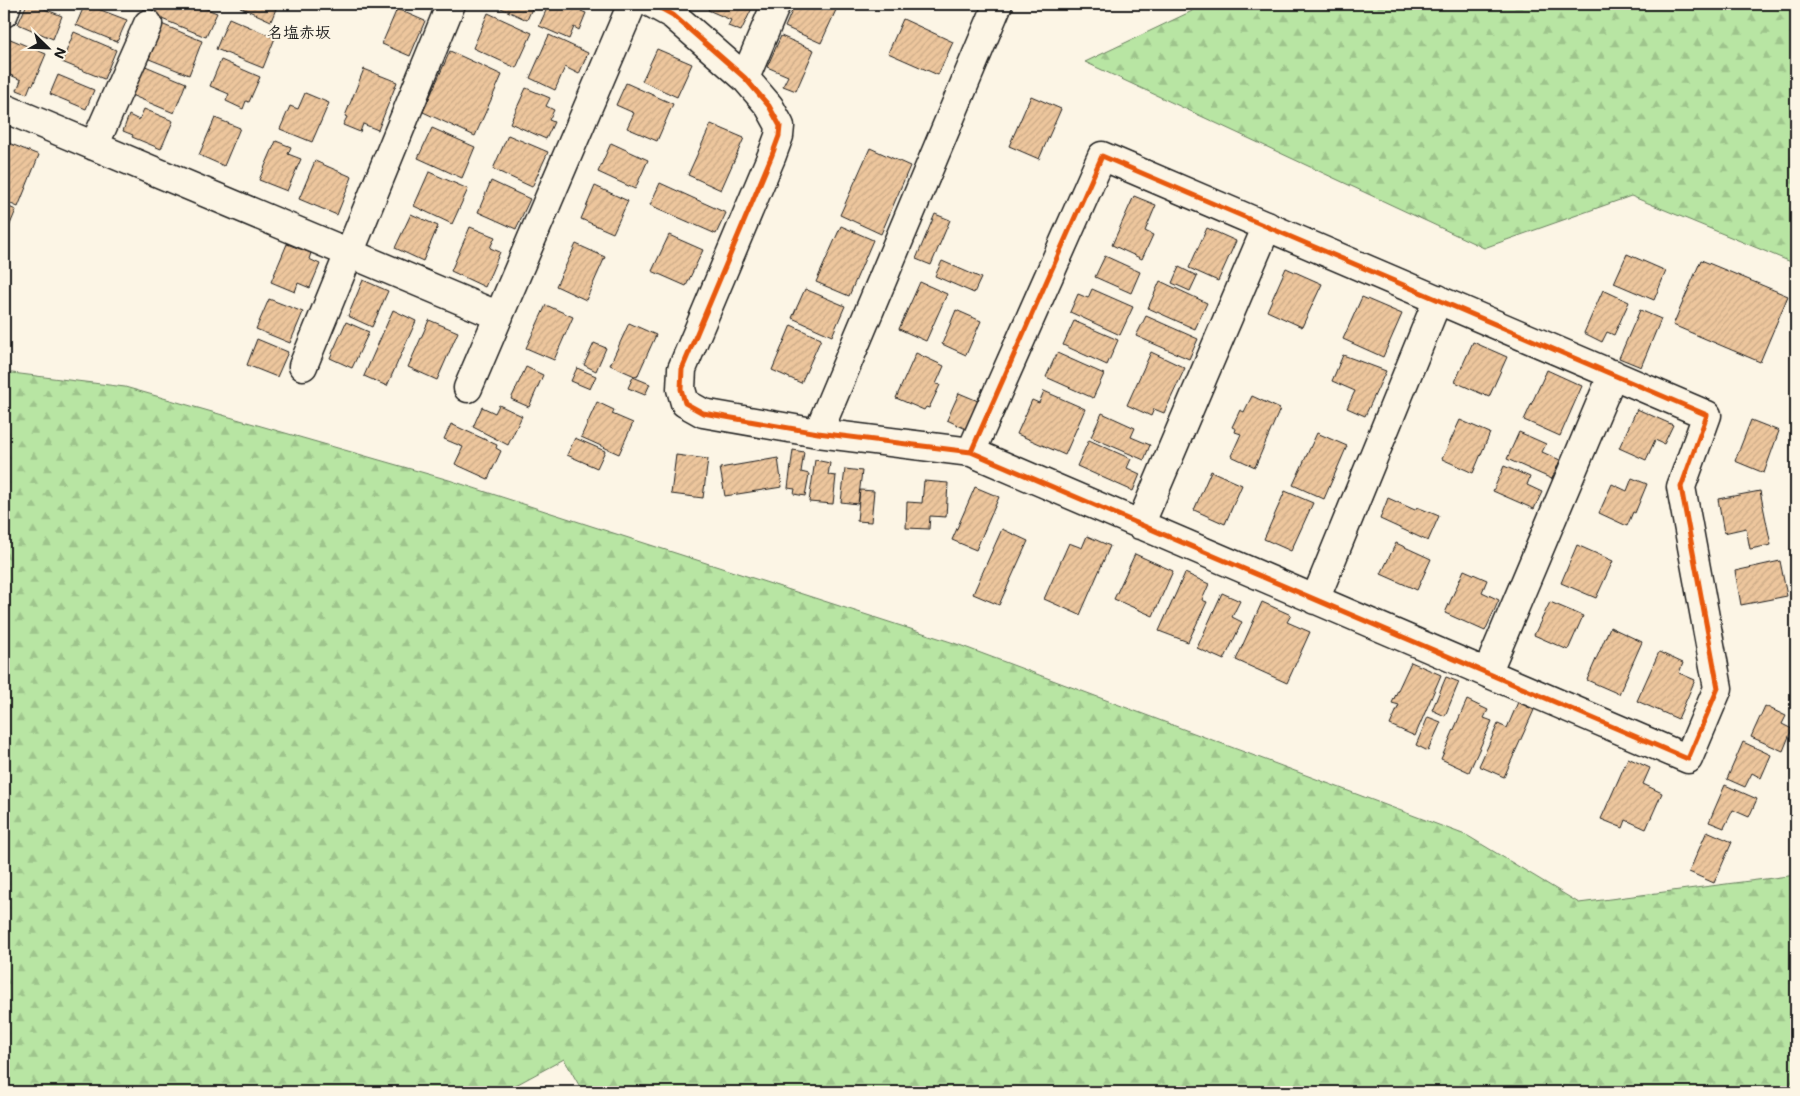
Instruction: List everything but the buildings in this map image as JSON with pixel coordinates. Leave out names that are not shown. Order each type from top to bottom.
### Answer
[{"type":"street","points":[[4,12],[7,4]]},
{"type":"street","points":[[303,366],[451,4]]},
{"type":"street","points":[[468,388],[632,4]]},
{"type":"street","points":[[653,4],[673,15],[745,78],[769,106],[780,126],[779,136],[682,369],[681,389],[685,403],[704,413],[818,433],[971,452],[1688,759],[1718,688],[1681,487],[1707,414],[1102,156],[971,452]]},
{"type":"street","points":[[745,78],[776,4]]},
{"type":"street","points":[[818,433],[998,4]]},
{"type":"street","points":[[94,146],[148,24]]},
{"type":"street","points":[[4,108],[499,316]]},
{"type":"street","points":[[1140,525],[1267,226]]},
{"type":"street","points":[[1315,600],[1438,299]]},
{"type":"street","points":[[1487,673],[1613,374]]},
{"type":"green space","points":[[1197,4],[1796,4],[1796,264],[1631,196],[1484,248],[1085,62],[1192,11]]},
{"type":"green space","points":[[4,372],[125,387],[449,480],[954,643],[1468,836],[1579,903],[1796,875],[1796,1092],[583,1092],[564,1059],[503,1092],[4,1092]]},
{"type":"cycle path","points":[[653,4],[673,15],[745,78],[769,106],[780,126],[779,136],[772,155],[682,369],[681,389],[685,403],[703,413],[818,433],[971,452],[1688,759],[1718,688],[1681,487],[1707,415],[1102,156],[971,452]]},
{"type":"district","name":"名塩赤坂","points":[[299,31]]}]
